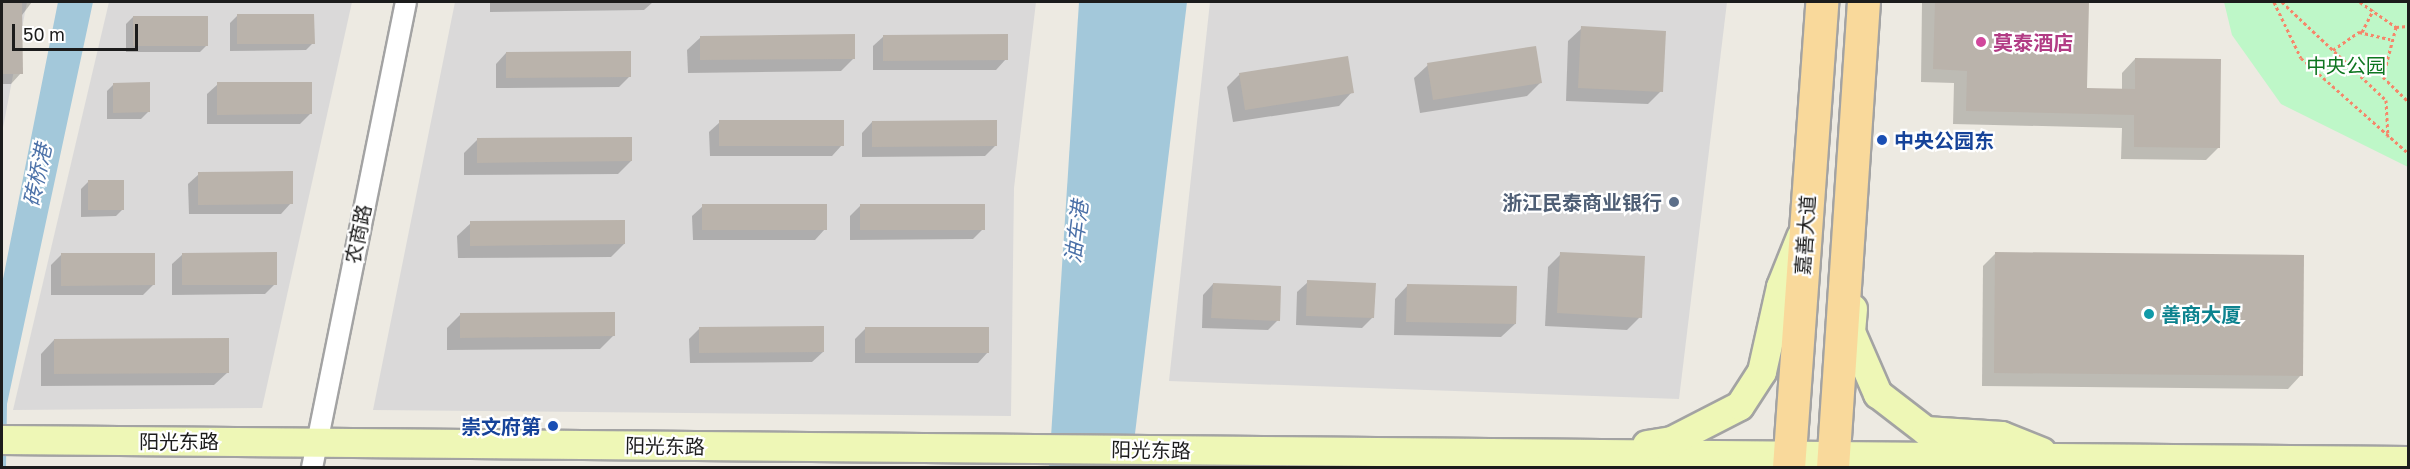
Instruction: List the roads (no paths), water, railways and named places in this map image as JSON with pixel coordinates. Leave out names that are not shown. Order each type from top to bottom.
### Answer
[{"type":"main road","name":"嘉善大道","points":[[1789,461],[1822,2]]},
{"type":"main road","points":[[1834,462],[1864,2]]},
{"type":"main road","points":[[1596,454],[1672,441],[1740,406],[1762,372],[1780,287],[1806,227]]},
{"type":"main road","points":[[1846,273],[1855,287],[1851,332],[1878,394],[1926,431],[2002,436],[2055,458]]},
{"type":"main road","name":"阳光东路","points":[[2,440],[46,440],[313,455],[959,448],[1596,454],[1834,462],[2055,458],[2409,461]]},
{"type":"street","name":"农商路","points":[[313,455],[406,2]]},
{"type":"water","name":"砖桥港","points":[[58,2],[93,2],[7,404],[6,467],[2,468],[2,284]]},
{"type":"water","name":"油车港","points":[[1079,2],[1187,2],[1131,467],[1049,468]]},
{"type":"place","name":"莫泰酒店","points":[[1981,42]]},
{"type":"place","name":"中央公园东","points":[[1882,140]]},
{"type":"place","name":"浙江民泰商业银行","points":[[1674,202]]},
{"type":"place","name":"善商大厦","points":[[2149,314]]},
{"type":"place","name":"崇文府第","points":[[553,426]]},
{"type":"park label","name":"中央公园","points":[[2346,65]]}]
